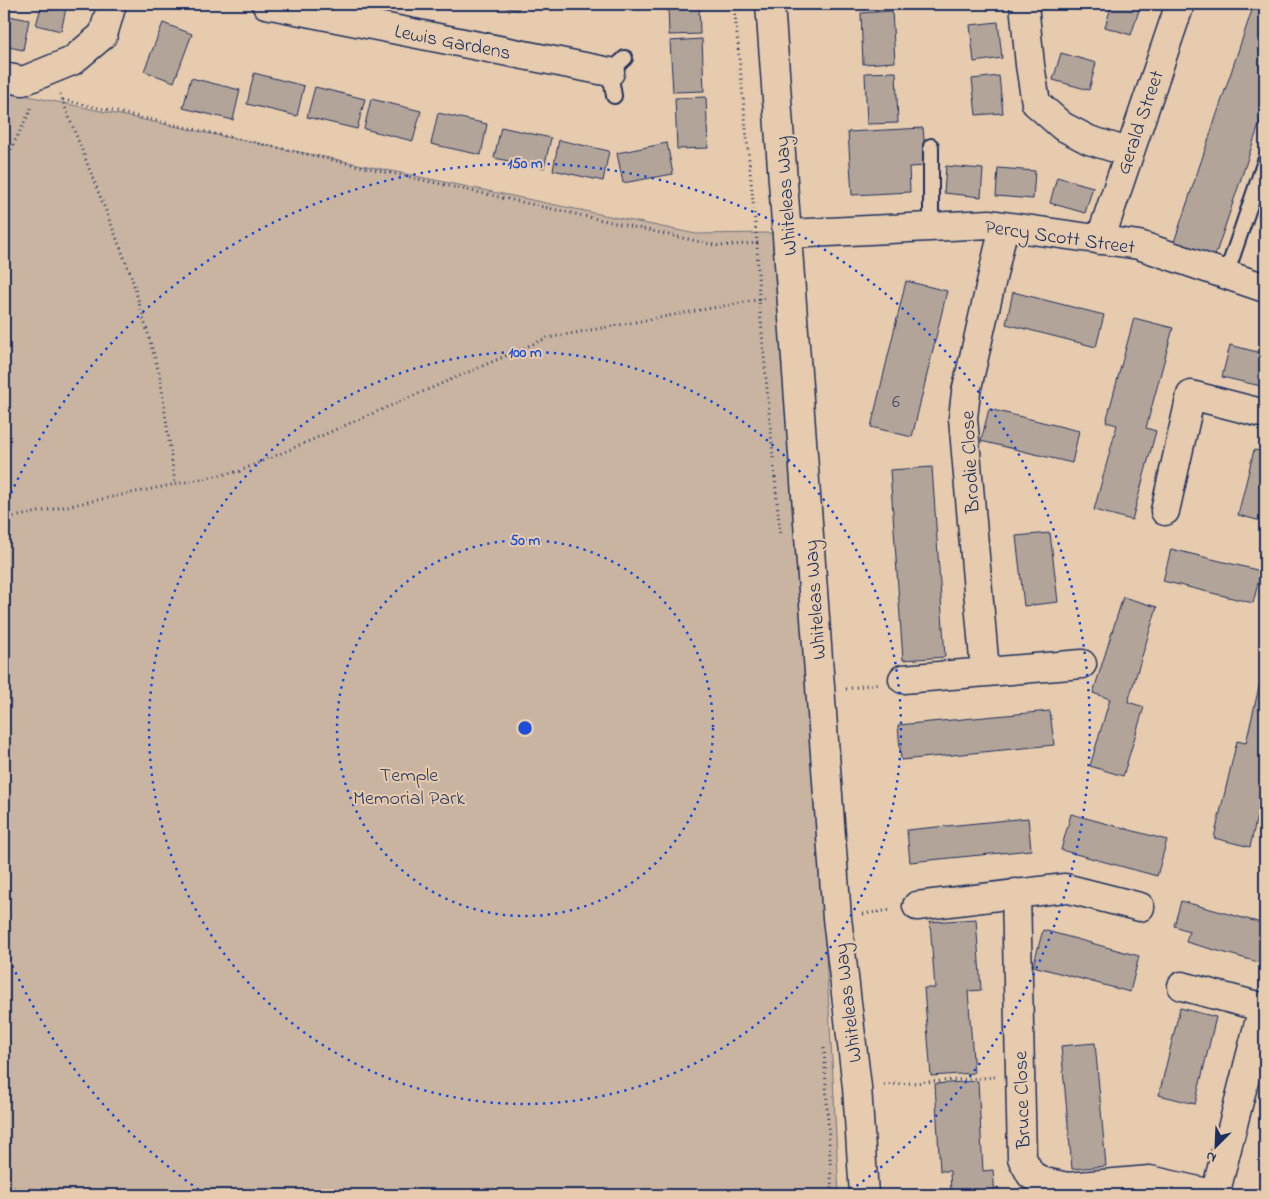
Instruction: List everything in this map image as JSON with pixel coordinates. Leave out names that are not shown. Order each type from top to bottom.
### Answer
[{"type":"street","points":[[4,77],[23,81],[72,61],[103,35],[112,4]]},
{"type":"street","name":"Lewis Gardens","points":[[266,4],[616,75]]},
{"type":"street","name":"Whiteleas Way","points":[[770,4],[837,918],[857,1087],[864,1195]]},
{"type":"street","points":[[1024,4],[1036,103],[1062,126],[1088,140],[1128,152]]},
{"type":"street","name":"Gerald Street","points":[[1100,240],[1128,152],[1180,4]]},
{"type":"street","name":"Percy Scott Street","points":[[788,237],[990,224],[1139,245],[1265,288]]},
{"type":"street","name":"Brodie Close","points":[[985,672],[963,418],[966,392],[1004,226]]},
{"type":"street","points":[[1165,511],[1191,395],[1265,414]]},
{"type":"street","points":[[903,678],[1082,664]]},
{"type":"street","points":[[917,906],[1065,888],[1140,907]]},
{"type":"street","name":"Bruce Close","points":[[1016,893],[1022,1158],[1031,1175],[1044,1182],[1067,1187],[1150,1180],[1216,1195]]},
{"type":"street","points":[[1182,986],[1264,1007],[1216,1195]]},
{"type":"lane","points":[[931,227],[932,146]]},
{"type":"lane","points":[[1226,275],[1265,161]]},
{"type":"path","points":[[51,70],[131,275],[160,376],[175,484]]},
{"type":"path","points":[[4,163],[51,70]]},
{"type":"path","points":[[63,100],[719,246],[788,237]]},
{"type":"path","points":[[4,519],[240,471],[547,338],[792,293]]},
{"type":"path","points":[[821,694],[903,678]]},
{"type":"path","points":[[837,918],[917,906]]},
{"type":"path","points":[[857,1087],[1020,1075]]},
{"type":"path","points":[[4,1187],[89,1195]]},
{"type":"green space","name":"Temple Memorial Park","points":[[4,91],[696,234],[772,233],[818,834],[839,1195],[4,1195]]},
{"type":"building","points":[[42,4],[67,4],[61,31],[36,25]]},
{"type":"building","points":[[487,4],[519,4],[518,10]]},
{"type":"building","points":[[668,4],[699,4],[700,34],[669,35]]},
{"type":"building","points":[[967,4],[995,4],[995,5],[968,8]]},
{"type":"building","points":[[1112,4],[1141,4],[1131,35],[1105,27]]},
{"type":"building","points":[[1254,4],[1265,4],[1265,107],[1214,259],[1173,245]]},
{"type":"building","points":[[892,11],[895,62],[863,64],[861,13]]},
{"type":"building","points":[[4,15],[29,20],[23,50],[4,46]]},
{"type":"building","points":[[998,22],[1002,58],[974,62],[970,25]]},
{"type":"building","points":[[163,23],[192,34],[174,82],[144,71]]},
{"type":"building","points":[[702,39],[704,91],[673,92],[670,41]]},
{"type":"building","points":[[1061,53],[1096,63],[1089,90],[1053,80]]},
{"type":"building","points":[[896,72],[898,123],[867,124],[865,73]]},
{"type":"building","points":[[254,73],[304,86],[297,116],[247,104]]},
{"type":"building","points":[[999,76],[1003,113],[976,115],[972,79]]},
{"type":"building","points":[[191,78],[240,90],[233,120],[183,108]]},
{"type":"building","points":[[315,87],[365,99],[357,129],[307,117]]},
{"type":"building","points":[[706,97],[708,148],[677,149],[675,98]]},
{"type":"building","points":[[371,99],[421,111],[413,141],[364,129]]},
{"type":"building","points":[[438,113],[487,124],[481,155],[431,144]]},
{"type":"building","points":[[501,127],[551,138],[544,168],[494,158]]},
{"type":"building","points":[[923,128],[926,166],[909,167],[910,192],[852,195],[848,132]]},
{"type":"building","points":[[559,140],[609,151],[603,181],[553,170]]},
{"type":"building","points":[[667,143],[673,174],[623,183],[617,153]]},
{"type":"building","points":[[946,166],[983,169],[981,197],[944,193]]},
{"type":"building","points":[[998,168],[1035,171],[1033,199],[996,196]]},
{"type":"building","points":[[1057,177],[1093,187],[1085,213],[1050,203]]},
{"type":"building","points":[[906,281],[947,291],[912,437],[871,427]]},
{"type":"building","points":[[1013,292],[1104,315],[1096,347],[1006,324]]},
{"type":"building","points":[[1134,318],[1173,328],[1146,428],[1156,431],[1132,520],[1094,510],[1117,425],[1106,422]]},
{"type":"building","points":[[1230,345],[1265,354],[1265,387],[1222,377]]},
{"type":"building","points":[[989,409],[1079,431],[1072,463],[981,441]]},
{"type":"building","points":[[1254,450],[1265,452],[1265,522],[1238,515]]},
{"type":"building","points":[[932,467],[945,657],[903,660],[890,470]]},
{"type":"building","points":[[1050,533],[1058,602],[1024,606],[1016,536]]},
{"type":"building","points":[[1171,549],[1261,571],[1253,603],[1163,581]]},
{"type":"building","points":[[1123,597],[1157,607],[1128,702],[1144,707],[1123,776],[1090,766],[1110,699],[1093,693]]},
{"type":"building","points":[[1265,661],[1265,781],[1250,847],[1214,838],[1237,741],[1246,743]]},
{"type":"building","points":[[1050,711],[1054,745],[901,760],[898,725]]},
{"type":"building","points":[[1071,814],[1167,840],[1157,876],[1061,850]]},
{"type":"building","points":[[1028,818],[1031,850],[910,862],[907,830]]},
{"type":"building","points":[[1181,901],[1265,924],[1265,964],[1186,942],[1189,931],[1174,926]]},
{"type":"building","points":[[976,919],[981,990],[968,991],[974,1073],[931,1076],[924,988],[935,988],[930,922]]},
{"type":"building","points":[[1043,930],[1139,956],[1130,992],[1033,966]]},
{"type":"building","points":[[1180,1008],[1216,1017],[1195,1104],[1159,1095]]},
{"type":"building","points":[[1095,1043],[1106,1166],[1072,1169],[1061,1046]]},
{"type":"building","points":[[978,1081],[983,1171],[993,1170],[995,1195],[951,1195],[950,1171],[940,1171],[935,1084]]},
{"type":"building","points":[[1265,1150],[1265,1177],[1259,1176]]}]
